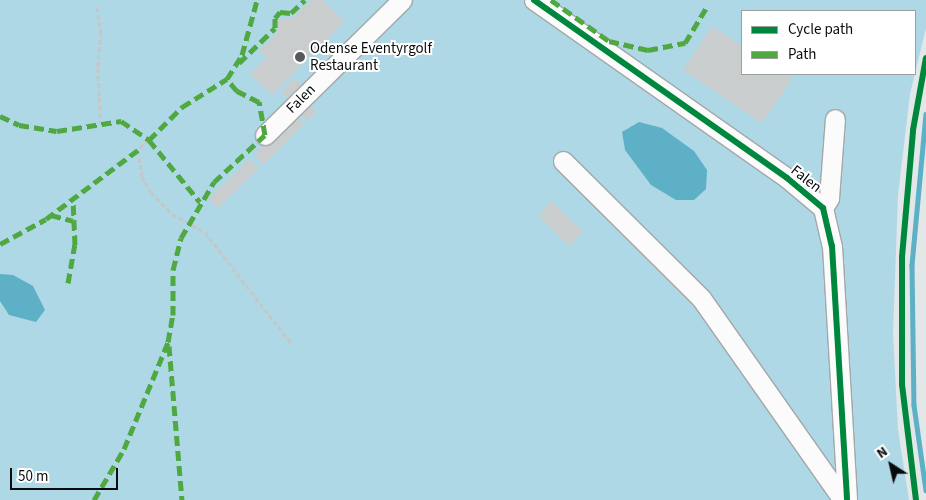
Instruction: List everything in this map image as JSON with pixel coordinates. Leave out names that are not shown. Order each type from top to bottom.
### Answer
[{"type":"street","name":"Falen","points":[[264,135],[402,0]]},
{"type":"street","name":"Falen","points":[[534,0],[786,178],[823,208],[832,246],[847,500]]},
{"type":"street","points":[[823,208],[830,198],[835,120]]},
{"type":"street","points":[[562,161],[701,298],[842,500]]},
{"type":"path","points":[[96,7],[101,32],[98,68],[101,123]]},
{"type":"path","points":[[149,140],[138,150],[142,176],[151,192],[172,214],[205,232],[292,344]]},
{"type":"shaded area","points":[[0,0],[926,0],[926,28],[916,69],[916,10],[741,10],[741,75],[915,75],[910,94],[898,195],[893,333],[898,430],[909,500],[0,500]]},
{"type":"water","points":[[639,122],[662,128],[694,151],[707,170],[706,189],[694,200],[676,200],[651,185],[625,150],[622,132]]},
{"type":"water","points":[[0,274],[13,275],[33,286],[45,310],[36,322],[9,315],[0,301]]},
{"type":"building","points":[[311,0],[323,0],[345,21],[272,95],[250,74],[267,58],[259,51],[277,33],[278,19],[292,18]]},
{"type":"building","points":[[712,26],[741,45],[741,75],[786,75],[792,79],[762,123],[683,70]]},
{"type":"building","points":[[294,78],[302,86],[288,100],[281,92]]},
{"type":"building","points":[[310,105],[317,112],[307,121],[301,114]]},
{"type":"building","points":[[294,113],[304,123],[264,165],[254,155]]},
{"type":"building","points":[[249,159],[259,168],[218,208],[208,199]]},
{"type":"building","points":[[552,201],[583,232],[569,246],[538,215]]},
{"type":"waterway","points":[[926,114],[912,265],[914,405],[926,490]]},
{"type":"marked path","points":[[149,140],[182,107],[227,79],[242,55],[257,0]]},
{"type":"marked path","points":[[239,63],[275,28],[275,18],[280,12],[291,13],[305,0]]},
{"type":"marked path","points":[[551,0],[609,41],[648,50],[685,43],[708,5]]},
{"type":"marked path","points":[[94,500],[124,449],[168,342],[173,315],[173,270],[181,238],[214,182],[265,135],[259,102],[237,91],[227,79]]},
{"type":"marked path","points":[[0,116],[19,125],[57,131],[121,121],[149,140],[200,202]]},
{"type":"marked path","points":[[0,244],[46,219],[138,150]]},
{"type":"marked path","points":[[68,283],[75,245],[73,199]]},
{"type":"marked path","points":[[51,215],[73,221]]},
{"type":"marked path","points":[[169,346],[182,500]]},
{"type":"cycle path","points":[[534,0],[787,178],[823,208],[832,246],[847,500]]},
{"type":"cycle path","points":[[916,500],[902,384],[902,257],[913,130],[926,58]]},
{"type":"place","name":"Odense Eventyrgolf Restaurant","points":[[300,57]]}]
